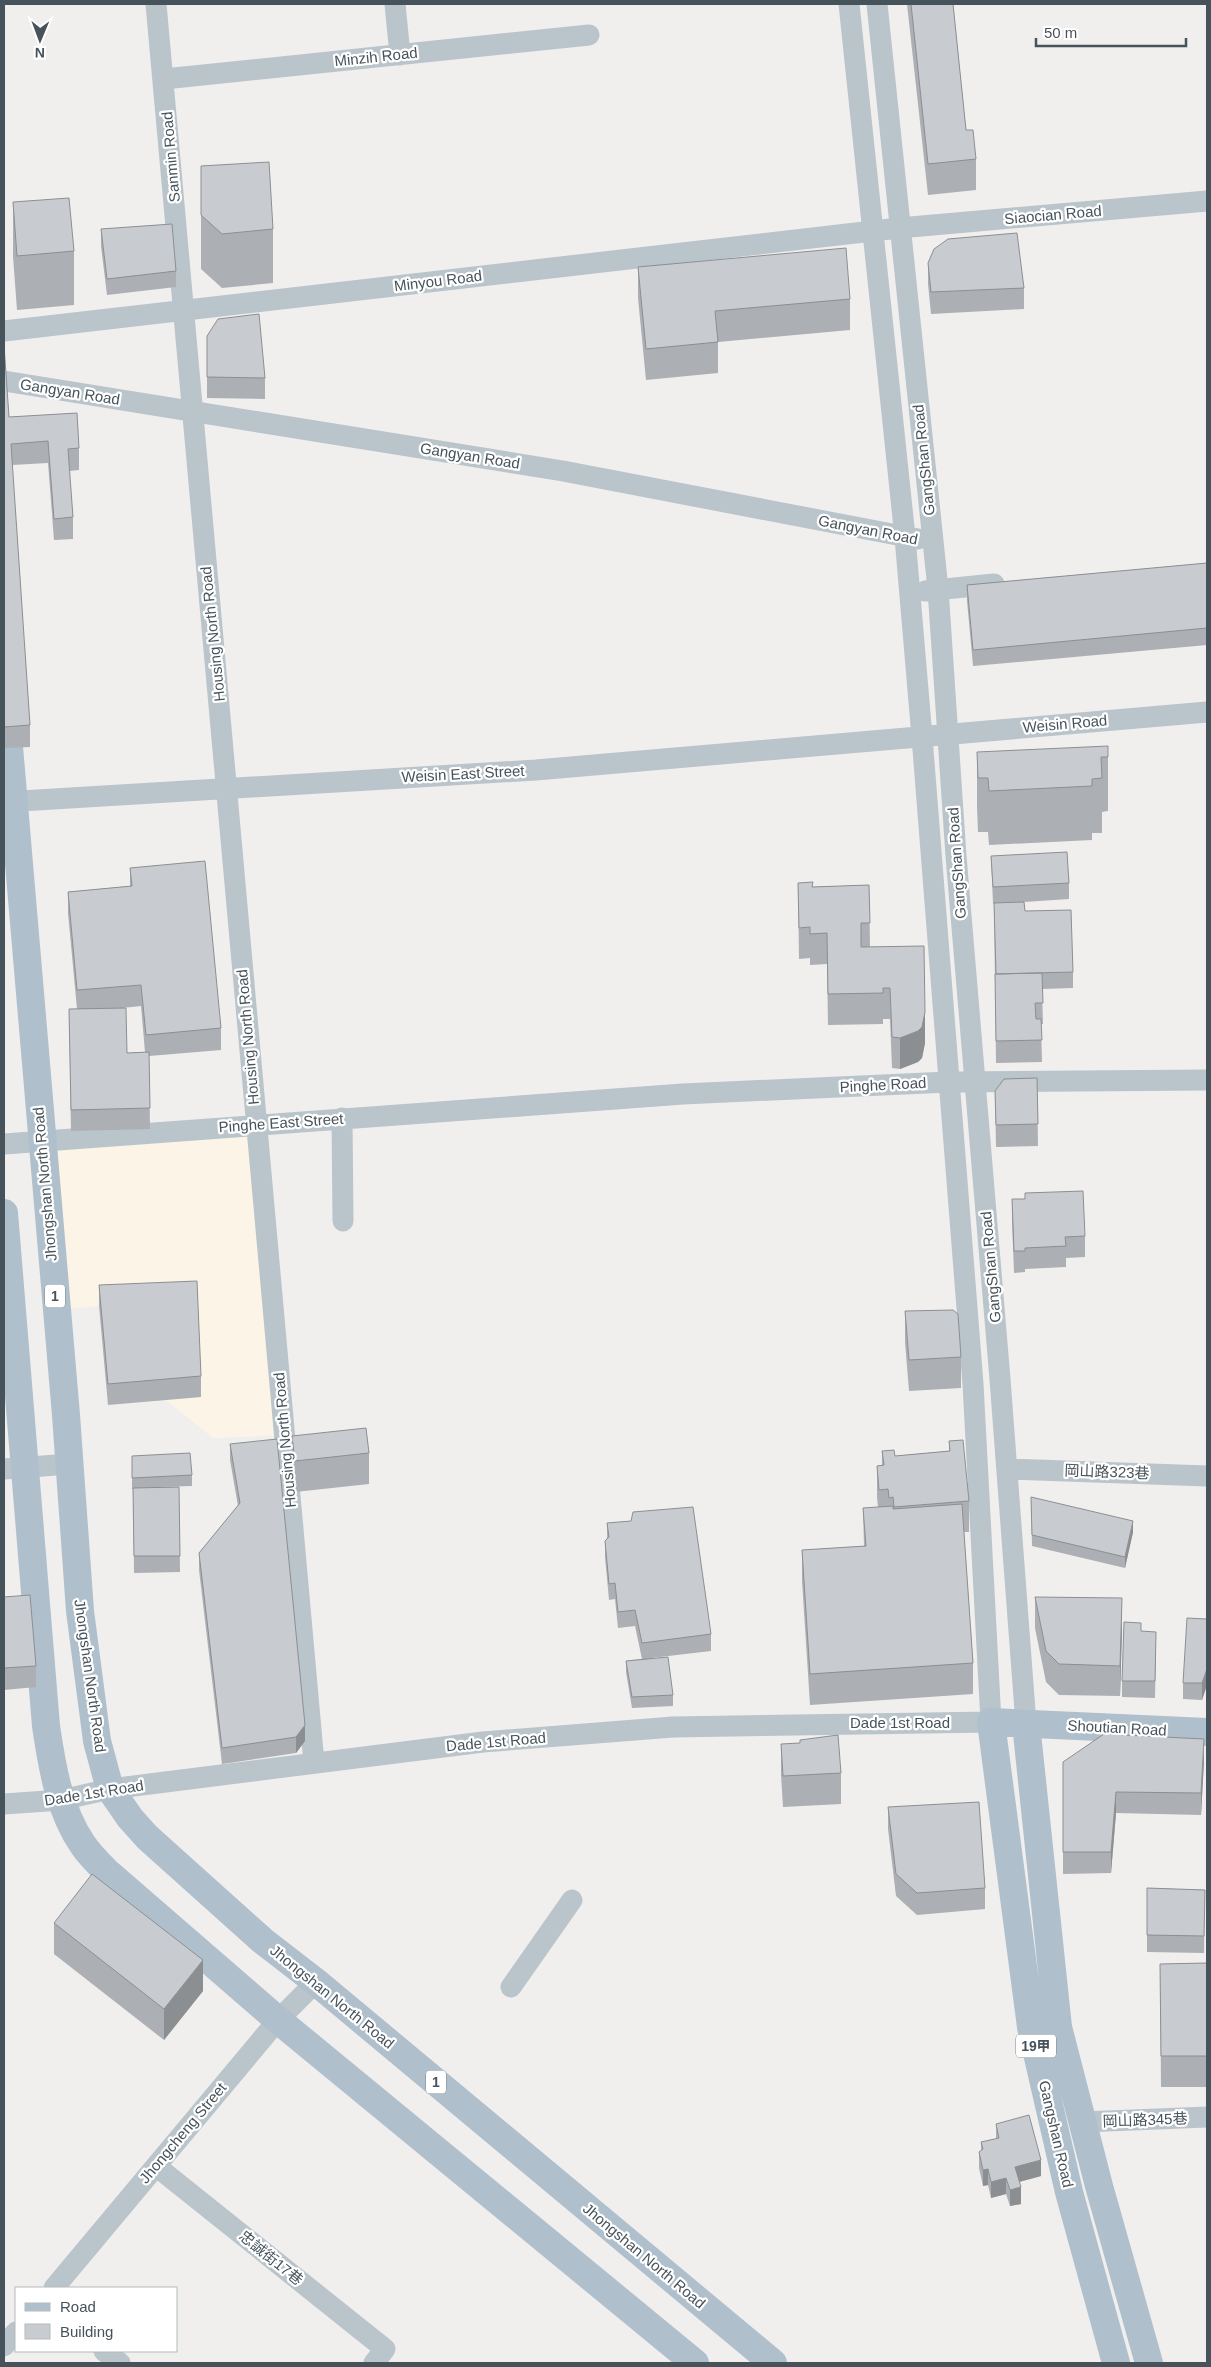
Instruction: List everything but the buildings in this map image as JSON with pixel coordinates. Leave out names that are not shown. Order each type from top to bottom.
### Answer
[{"type":"main road","name":"Jhongshan North Road","points":[[4,688],[9,801],[42,1142],[80,1611],[97,1741],[110,1789],[130,1818],[147,1837],[263,1941],[316,1982],[773,2363]]},
{"type":"main road","points":[[4,1212],[14,1469],[46,1726],[52,1768],[61,1800],[83,1845],[106,1871],[278,2020],[695,2363]]},
{"type":"main road","name":"Shoutian Road","points":[[991,1722],[1207,1732]]},
{"type":"main road","name":"Gangshan Road","points":[[991,1722],[1031,2027],[1069,2192],[1116,2363]]},
{"type":"main road","name":"Gangshan Road","points":[[1026,1724],[1058,2028],[1149,2363]]},
{"type":"street","name":"Sanmin Road","points":[[156,4],[185,311]]},
{"type":"street","points":[[395,4],[400,55]]},
{"type":"street","name":"GangShan Road","points":[[849,4],[905,537],[922,736],[973,1384],[991,1722]]},
{"type":"street","name":"GangShan Road","points":[[877,4],[938,589],[956,856],[1007,1469],[1026,1724]]},
{"type":"street","name":"Minzih Road","points":[[164,80],[588,35]]},
{"type":"street","name":"Siaocian Road","points":[[873,232],[899,228],[1207,201]]},
{"type":"street","name":"Minyou Road","points":[[4,331],[873,232]]},
{"type":"street","name":"Housing North Road","points":[[185,311],[314,1763]]},
{"type":"street","name":"Gangyan Road","points":[[4,382],[563,472],[933,542]]},
{"type":"street","points":[[910,592],[1015,582]]},
{"type":"street","name":"Weisin Road","points":[[922,736],[1207,712]]},
{"type":"street","name":"Weisin East Street","points":[[9,801],[536,770],[922,736]]},
{"type":"street","name":"Pinghe Road","points":[[558,1102],[974,1081],[1207,1080]]},
{"type":"street","name":"Pinghe East Street","points":[[4,1144],[558,1102]]},
{"type":"street","points":[[342,1118],[343,1221]]},
{"type":"street","points":[[14,1469],[69,1464]]},
{"type":"street","name":"岡山路323巷","points":[[1007,1469],[1207,1476]]},
{"type":"street","name":"Dade 1st Road","points":[[4,1804],[61,1800],[110,1789],[483,1742],[673,1727],[991,1722]]},
{"type":"street","points":[[511,1987],[572,1900]]},
{"type":"street","name":"Jhongcheng Street","points":[[55,2287],[278,2020],[316,1982]]},
{"type":"street","name":"岡山路345巷","points":[[1082,2122],[1207,2117]]},
{"type":"street","name":"忠誠街17巷","points":[[156,2166],[380,2356]]},
{"type":"street","points":[[4,2346],[15,2333]]},
{"type":"street","points":[[105,2352],[120,2363]]},
{"type":"shaded area","points":[[255,1118],[284,1435],[213,1438],[166,1400],[201,1397],[99,1306],[56,1310],[41,1142]]}]
